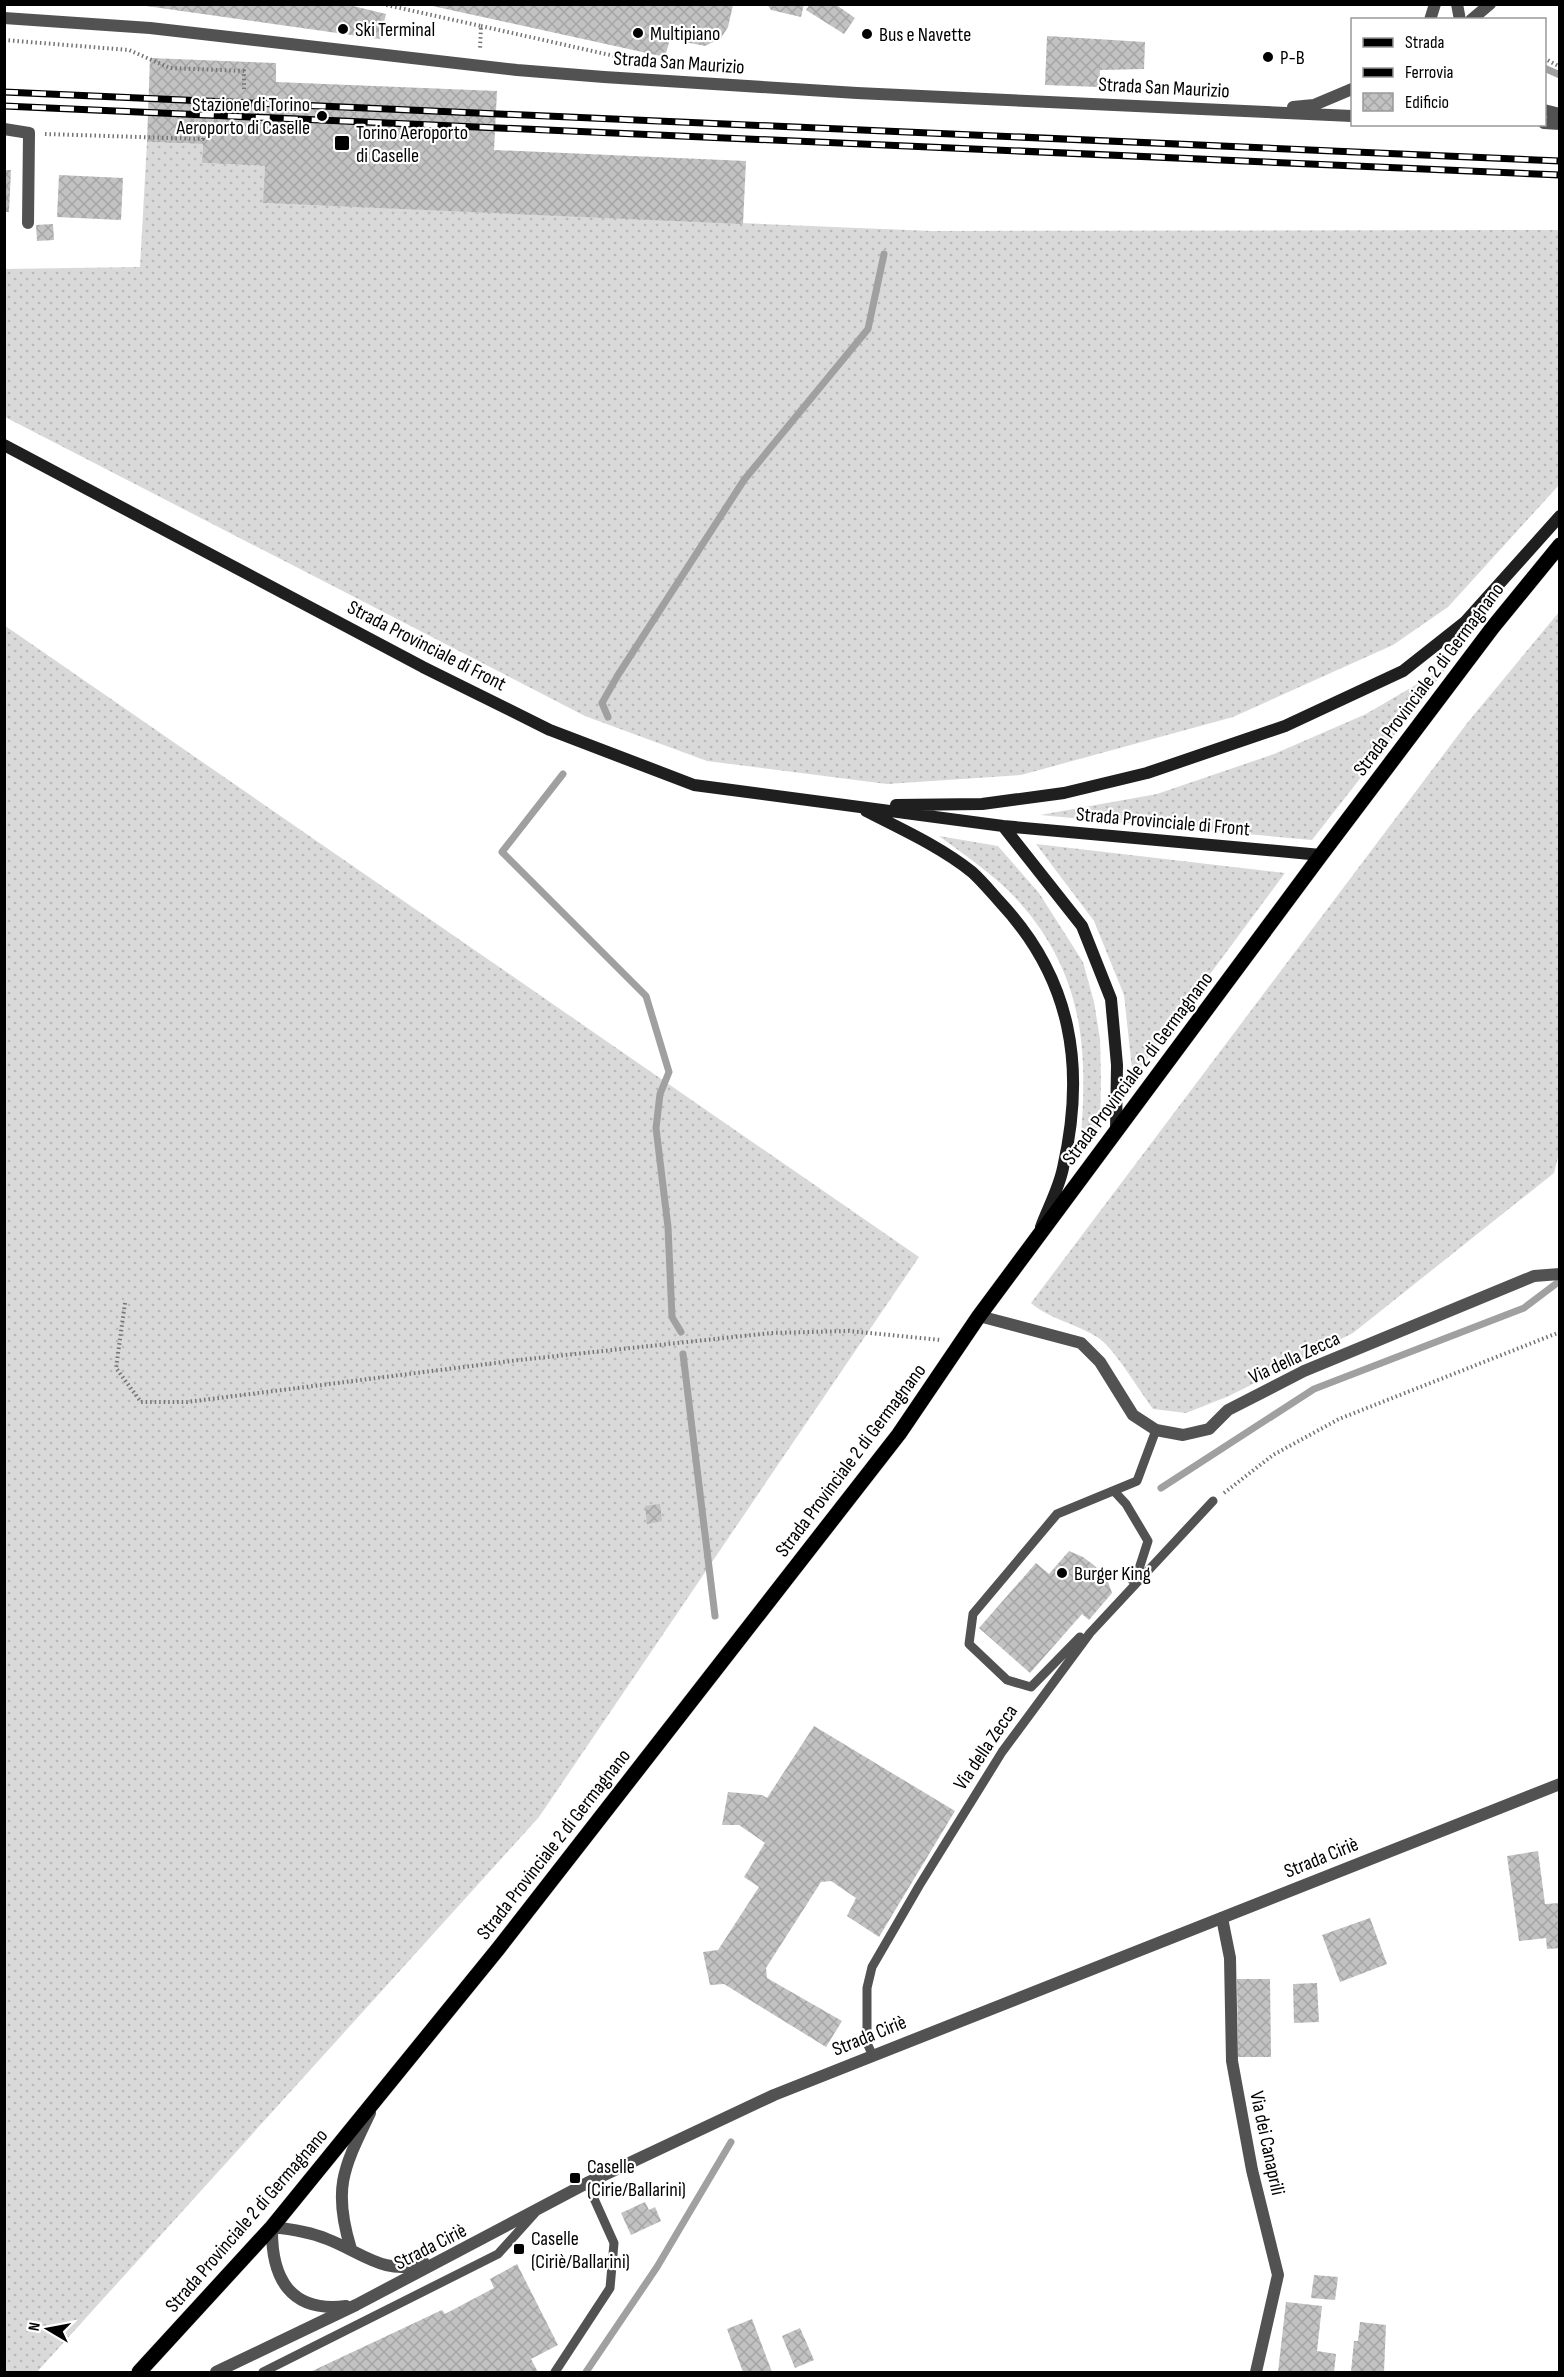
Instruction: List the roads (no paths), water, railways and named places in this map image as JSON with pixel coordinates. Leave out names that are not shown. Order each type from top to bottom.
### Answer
[{"type":"main road","name":"Strada Provinciale di Front","points":[[4,445],[423,667],[550,730],[694,785],[1003,826],[1320,855]]},
{"type":"main road","points":[[857,806],[982,804],[1064,793],[1147,773],[1285,726],[1403,671],[1465,622],[1560,516]]},
{"type":"main road","name":"Strada Provinciale 2 di Germagnano","points":[[139,2373],[272,2227],[498,1949],[899,1434],[1037,1237],[1320,855],[1493,627],[1560,545]]},
{"type":"main road","points":[[857,806],[913,836],[973,873],[1025,928],[1056,984],[1071,1035],[1074,1103],[1063,1169],[1037,1237]]},
{"type":"main road","points":[[1003,826],[1082,926],[1111,999],[1117,1065],[1116,1133]]},
{"type":"street","points":[[1473,18],[1490,4]]},
{"type":"street","name":"Strada San Maurizio","points":[[4,18],[150,28],[479,66],[604,77],[857,93],[1351,116]]},
{"type":"street","points":[[1253,111],[1314,105],[1351,90]]},
{"type":"street","points":[[4,129],[29,133],[28,223]]},
{"type":"street","name":"Via della Zecca","points":[[979,1317],[1081,1343],[1100,1362],[1132,1414],[1156,1430],[1183,1435],[1209,1429],[1228,1410],[1304,1371],[1534,1276],[1560,1274]]},
{"type":"street","name":"Strada Ciriè","points":[[216,2373],[481,2241],[587,2183],[744,2108],[872,2054],[1560,1784]]},
{"type":"street","name":"Via dei Canaprili","points":[[1222,1918],[1230,1958],[1232,2061],[1252,2170],[1278,2275],[1256,2373]]},
{"type":"street","points":[[351,2249],[344,2226],[341,2198],[344,2168],[378,2096]]},
{"type":"street","points":[[356,2305],[331,2308],[313,2306],[292,2295],[277,2273],[271,2253],[272,2227],[300,2231],[351,2249],[365,2259],[386,2267],[409,2268],[481,2241]]},
{"type":"lane","points":[[1114,1491],[1126,1504],[1148,1541],[1137,1575],[1031,1687],[1006,1680],[969,1644],[973,1614],[1057,1514],[1137,1480],[1156,1430]]},
{"type":"lane","name":"Via della Zecca","points":[[872,2054],[867,2043],[867,1988],[872,1967],[919,1886],[1002,1752],[1090,1633],[1213,1501]]},
{"type":"lane","points":[[555,2373],[610,2288],[614,2243],[587,2183]]},
{"type":"lane","points":[[263,2373],[498,2254],[537,2211]]},
{"type":"waterway","points":[[1546,69],[1560,75]]},
{"type":"waterway","points":[[608,717],[602,703],[618,675],[744,480],[868,329],[884,254]]},
{"type":"waterway","points":[[563,774],[502,852],[646,996],[669,1072],[660,1094],[656,1128],[668,1227],[672,1317],[681,1332]]},
{"type":"waterway","points":[[1161,1488],[1314,1389],[1524,1308],[1557,1283]]},
{"type":"waterway","points":[[683,1354],[715,1616]]},
{"type":"waterway","points":[[586,2372],[657,2267],[731,2142]]},
{"type":"railway","points":[[4,92],[1560,161]]},
{"type":"railway","points":[[4,106],[1560,175]]},
{"type":"place","name":"Ski Terminal","points":[[343,29]]},
{"type":"place","name":"Multipiano","points":[[638,33]]},
{"type":"place","name":"Bus e Navette","points":[[867,34]]},
{"type":"place","name":"P-B","points":[[1268,57]]},
{"type":"place","name":"Stazione di Torino Aeroporto di Caselle","points":[[322,116]]},
{"type":"place","name":"Torino Aeroporto di Caselle","points":[[342,143]]},
{"type":"place","name":"Burger King","points":[[1062,1573]]},
{"type":"place","name":"Caselle (Cirie/Ballarini)","points":[[575,2178]]},
{"type":"place","name":"Caselle (Ciriè/Ballarini)","points":[[519,2249]]}]
